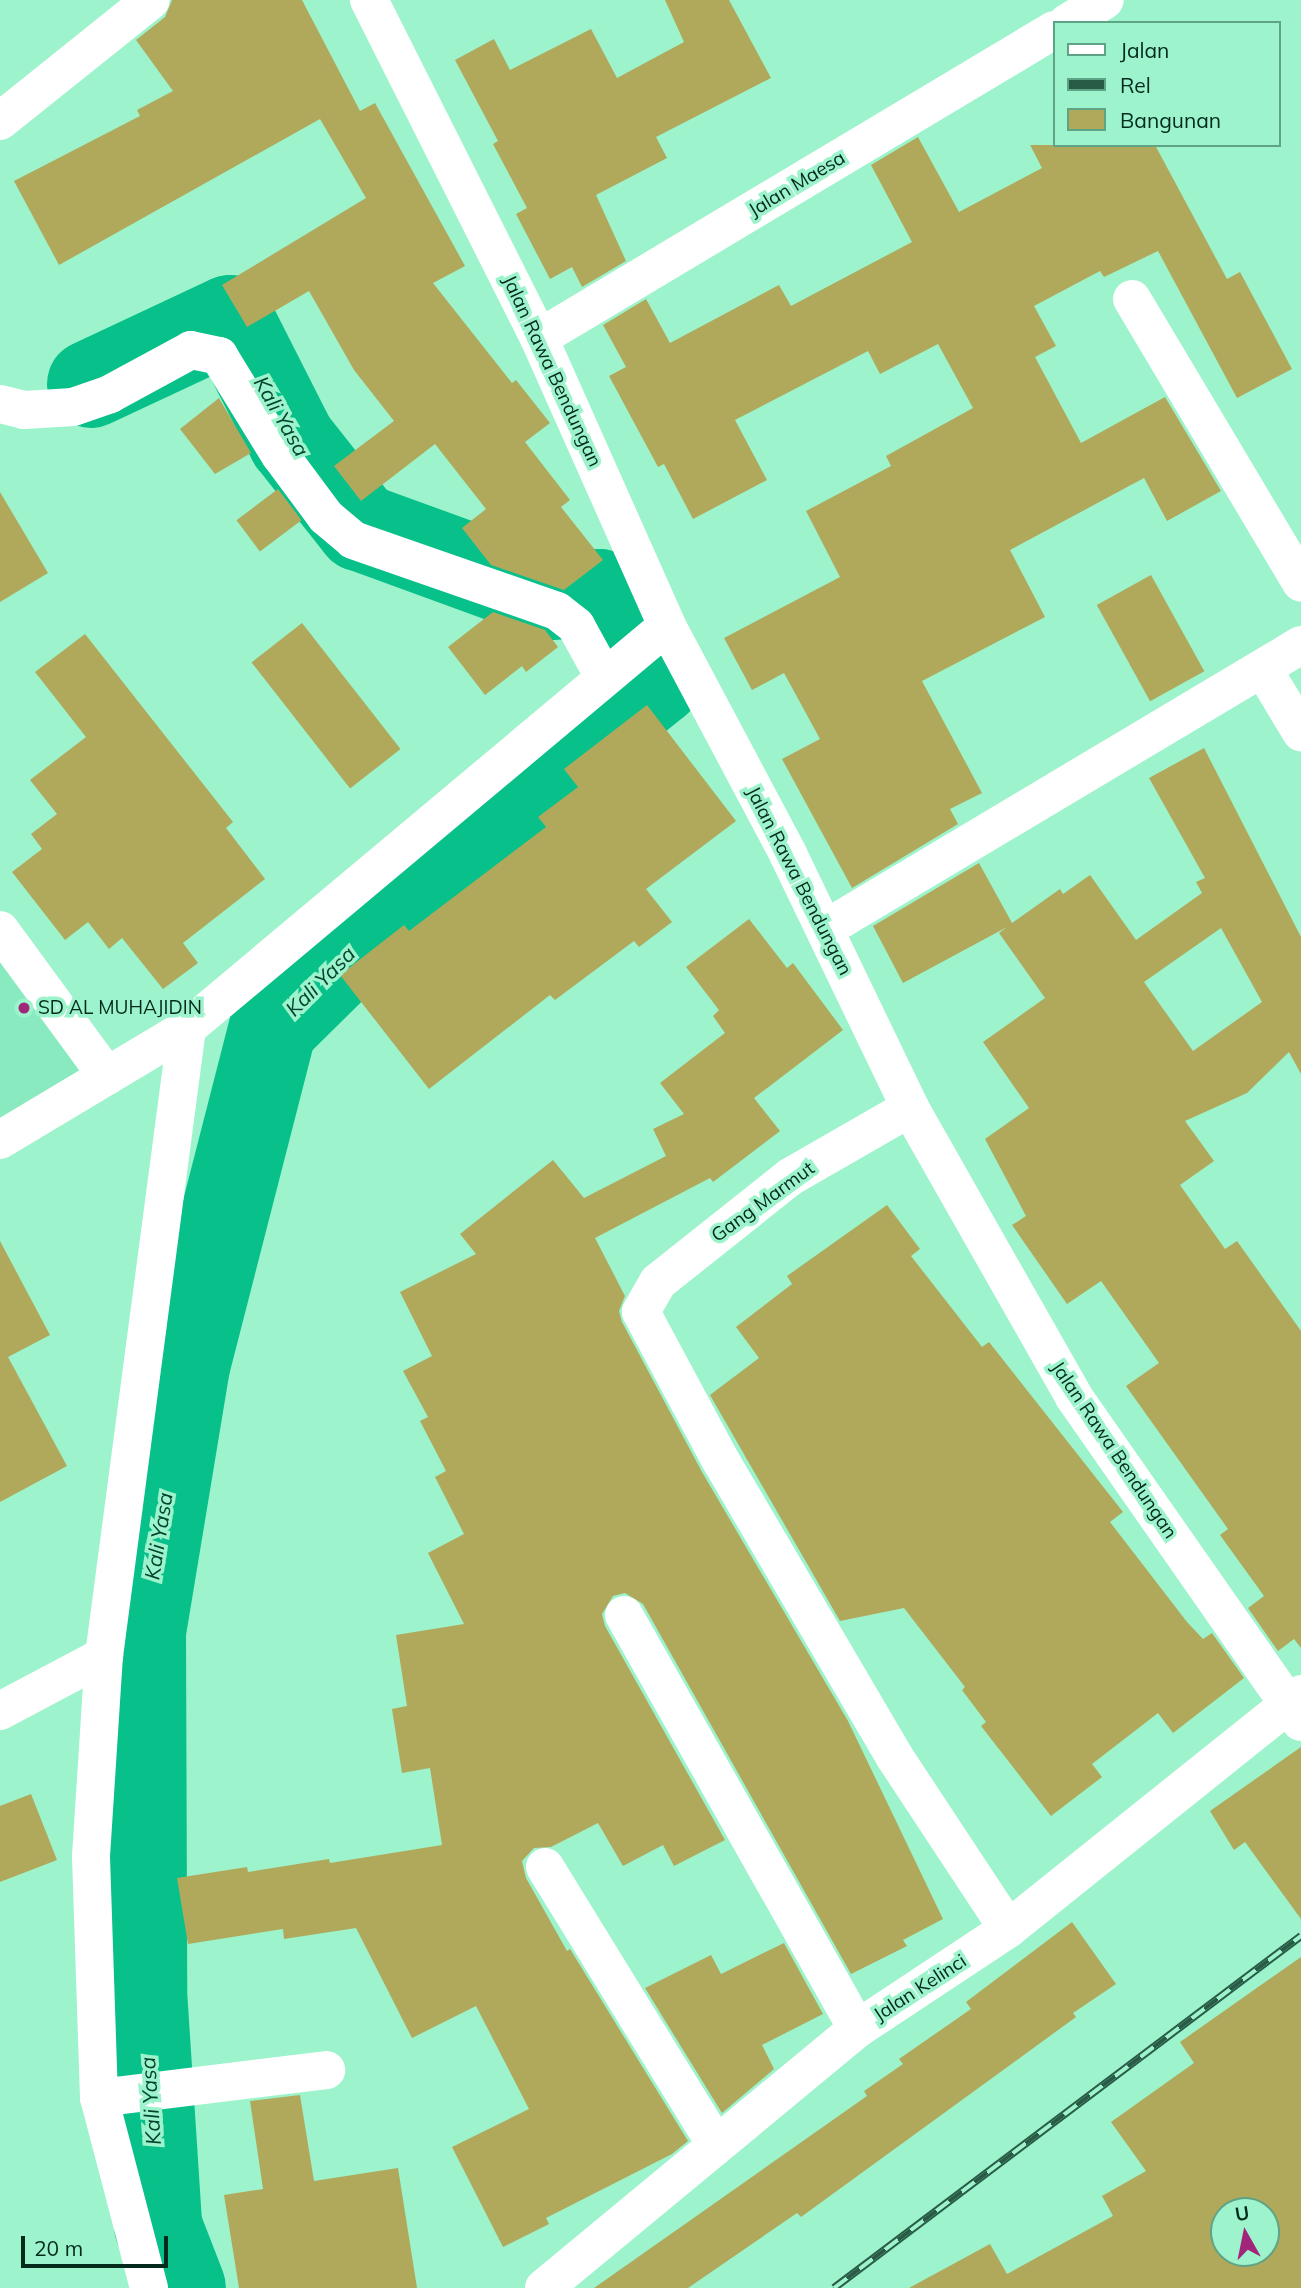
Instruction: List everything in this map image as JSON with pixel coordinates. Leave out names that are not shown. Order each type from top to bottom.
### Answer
[{"type":"street","points":[[0,121],[151,0]]},
{"type":"street","name":"Jalan Rawa Bendungan","points":[[369,0],[539,338],[656,635],[825,929],[911,1108],[1074,1397],[1297,1706]]},
{"type":"street","points":[[1070,21],[1105,0]]},
{"type":"street","name":"Jalan Maesa","points":[[539,338],[1052,31]]},
{"type":"street","points":[[1132,299],[1301,582]]},
{"type":"street","points":[[8,414],[73,407],[110,394],[191,349],[219,356],[280,455],[326,517],[352,540],[557,611],[576,625],[605,676]]},
{"type":"street","points":[[0,1140],[187,1028],[656,635]]},
{"type":"street","points":[[825,929],[1113,754],[1301,645]]},
{"type":"street","points":[[1263,669],[1301,732]]},
{"type":"street","points":[[0,930],[107,1076]]},
{"type":"street","points":[[149,2288],[111,2097],[91,1856],[104,1656],[187,1028]]},
{"type":"street","name":"Gang Marmut","points":[[911,1108],[790,1177],[680,1263],[647,1296],[641,1312],[894,1756],[1008,1928]]},
{"type":"street","points":[[624,1615],[858,2029]]},
{"type":"street","points":[[0,1711],[104,1656]]},
{"type":"street","name":"Jalan Kelinci","points":[[544,2288],[858,2029],[1008,1928],[1297,1706]]},
{"type":"street","points":[[545,1867],[716,2146]]},
{"type":"street","points":[[111,2097],[326,2070]]},
{"type":"shaded area","name":"SD AL MUHAJIDIN","points":[[0,945],[98,1071],[0,1134]]},
{"type":"building","points":[[172,0],[302,0],[360,111],[375,103],[465,266],[433,283],[512,383],[516,380],[550,423],[525,442],[570,500],[561,507],[603,560],[564,590],[491,565],[462,528],[486,509],[435,444],[361,501],[334,466],[394,421],[354,370],[309,291],[247,327],[222,285],[366,198],[320,119],[59,265],[14,181],[140,116],[137,110],[173,91],[136,40],[165,17]]},
{"type":"building","points":[[665,0],[729,0],[771,78],[656,137],[667,158],[596,195],[626,261],[582,287],[572,267],[550,279],[516,214],[527,208],[493,144],[498,141],[455,60],[494,39],[510,70],[591,29],[617,78],[684,42]]},
{"type":"building","points":[[918,137],[959,212],[1042,168],[1030,145],[1156,147],[1227,279],[1240,272],[1292,369],[1237,398],[1158,251],[1104,277],[1100,271],[1034,306],[1056,346],[1035,357],[1081,443],[1165,397],[1221,491],[1167,521],[1144,478],[1010,550],[1045,617],[922,681],[982,793],[950,809],[958,824],[852,888],[782,759],[820,739],[784,673],[752,690],[724,638],[840,577],[806,511],[891,466],[886,456],[973,408],[938,344],[880,374],[868,351],[735,420],[767,480],[693,519],[664,464],[658,467],[609,376],[626,367],[603,325],[646,299],[670,343],[779,285],[791,306],[912,242],[871,165]]},
{"type":"building","points":[[219,398],[251,453],[215,474],[180,429]]},
{"type":"building","points":[[278,489],[301,520],[260,551],[236,520]]},
{"type":"building","points":[[0,492],[48,573],[0,602]]},
{"type":"building","points":[[1151,575],[1204,671],[1150,701],[1097,605]]},
{"type":"building","points":[[493,612],[545,630],[558,647],[526,672],[522,666],[485,695],[448,647]]},
{"type":"building","points":[[302,623],[401,749],[350,788],[252,662]]},
{"type":"building","points":[[85,634],[233,822],[226,828],[265,879],[183,943],[198,963],[163,989],[122,938],[109,949],[88,922],[65,940],[12,872],[42,849],[31,834],[57,814],[30,780],[86,737],[35,672]]},
{"type":"building","points":[[647,705],[736,821],[646,889],[672,922],[639,947],[634,941],[555,1000],[550,995],[429,1089],[340,975],[404,925],[409,931],[546,827],[538,817],[578,787],[564,769]]},
{"type":"building","points":[[1204,748],[1301,937],[1301,1074],[1289,1052],[1247,1093],[1185,1121],[1214,1161],[1180,1185],[1225,1249],[1237,1241],[1301,1331],[1301,1648],[1294,1639],[1278,1651],[1248,1608],[1264,1596],[1220,1535],[1228,1529],[1126,1386],[1159,1363],[1101,1281],[1067,1304],[1012,1225],[1026,1216],[985,1139],[1029,1108],[983,1042],[1045,998],[999,933],[1007,927],[903,983],[873,926],[979,863],[1012,923],[1060,889],[1063,894],[1090,875],[1136,940],[1202,893],[1196,882],[1205,878],[1149,778]],"holes":[[[1221,928],[1262,1002],[1193,1051],[1144,982]]]},
{"type":"building","points":[[749,919],[787,968],[793,963],[843,1030],[754,1098],[780,1131],[713,1182],[710,1178],[595,1238],[625,1296],[619,1311],[622,1322],[702,1472],[848,1721],[943,1919],[903,1940],[907,1946],[851,1974],[643,1604],[625,1593],[613,1596],[602,1614],[605,1626],[725,1840],[674,1866],[663,1845],[623,1866],[598,1823],[551,1847],[534,1848],[522,1861],[526,1878],[567,1951],[570,1949],[688,2141],[672,2154],[546,2218],[549,2224],[503,2247],[452,2147],[529,2109],[476,2006],[412,2038],[356,1928],[284,1939],[283,1929],[188,1944],[177,1878],[247,1867],[248,1872],[329,1859],[330,1863],[442,1845],[430,1768],[402,1773],[392,1709],[407,1706],[396,1635],[464,1624],[428,1553],[464,1534],[435,1477],[446,1471],[420,1421],[428,1417],[403,1371],[432,1356],[400,1292],[476,1254],[460,1234],[553,1160],[584,1198],[666,1156],[653,1129],[684,1114],[660,1083],[725,1033],[713,1016],[719,1010],[686,967]]},
{"type":"building","points":[[887,1205],[920,1249],[911,1256],[982,1347],[989,1342],[1123,1512],[1110,1522],[1187,1622],[1203,1639],[1212,1633],[1244,1678],[1173,1733],[1158,1713],[1092,1764],[1102,1777],[1051,1816],[981,1726],[986,1722],[962,1690],[965,1687],[904,1608],[840,1621],[710,1395],[759,1358],[736,1327],[792,1284],[787,1276]]},
{"type":"building","points":[[0,1241],[50,1335],[8,1357],[67,1466],[0,1502]]},
{"type":"building","points":[[1301,1747],[1301,1919],[1245,1842],[1234,1850],[1210,1811]]},
{"type":"building","points":[[31,1794],[57,1860],[0,1882],[0,1806]]},
{"type":"building","points":[[1072,1922],[1116,1984],[1073,2013],[1076,2017],[801,2217],[797,2213],[688,2288],[594,2288],[867,2096],[864,2091],[903,2064],[899,2059],[971,2009],[966,2002]]},
{"type":"building","points":[[784,1943],[823,2014],[762,2045],[774,2069],[722,2113],[645,1988],[711,1955],[721,1974]]},
{"type":"building","points":[[1301,1957],[1301,2288],[909,2288],[990,2244],[1007,2274],[1113,2216],[1102,2196],[1146,2171],[1111,2122],[1194,2063],[1180,2042]]},
{"type":"building","points":[[300,2095],[314,2181],[398,2168],[417,2288],[239,2288],[224,2195],[263,2189],[250,2101]]},
{"type":"waterway","name":"Kali Yasa","points":[[91,384],[230,319],[292,441],[360,527],[550,596],[599,593],[658,681],[469,834],[273,1027],[186,1366],[142,1632],[143,1991],[158,2226],[182,2288]]},
{"type":"railway","points":[[834,2288],[1301,1936]]},
{"type":"place","name":"SD AL MUHAJIDIN","points":[[24,1008]]}]
